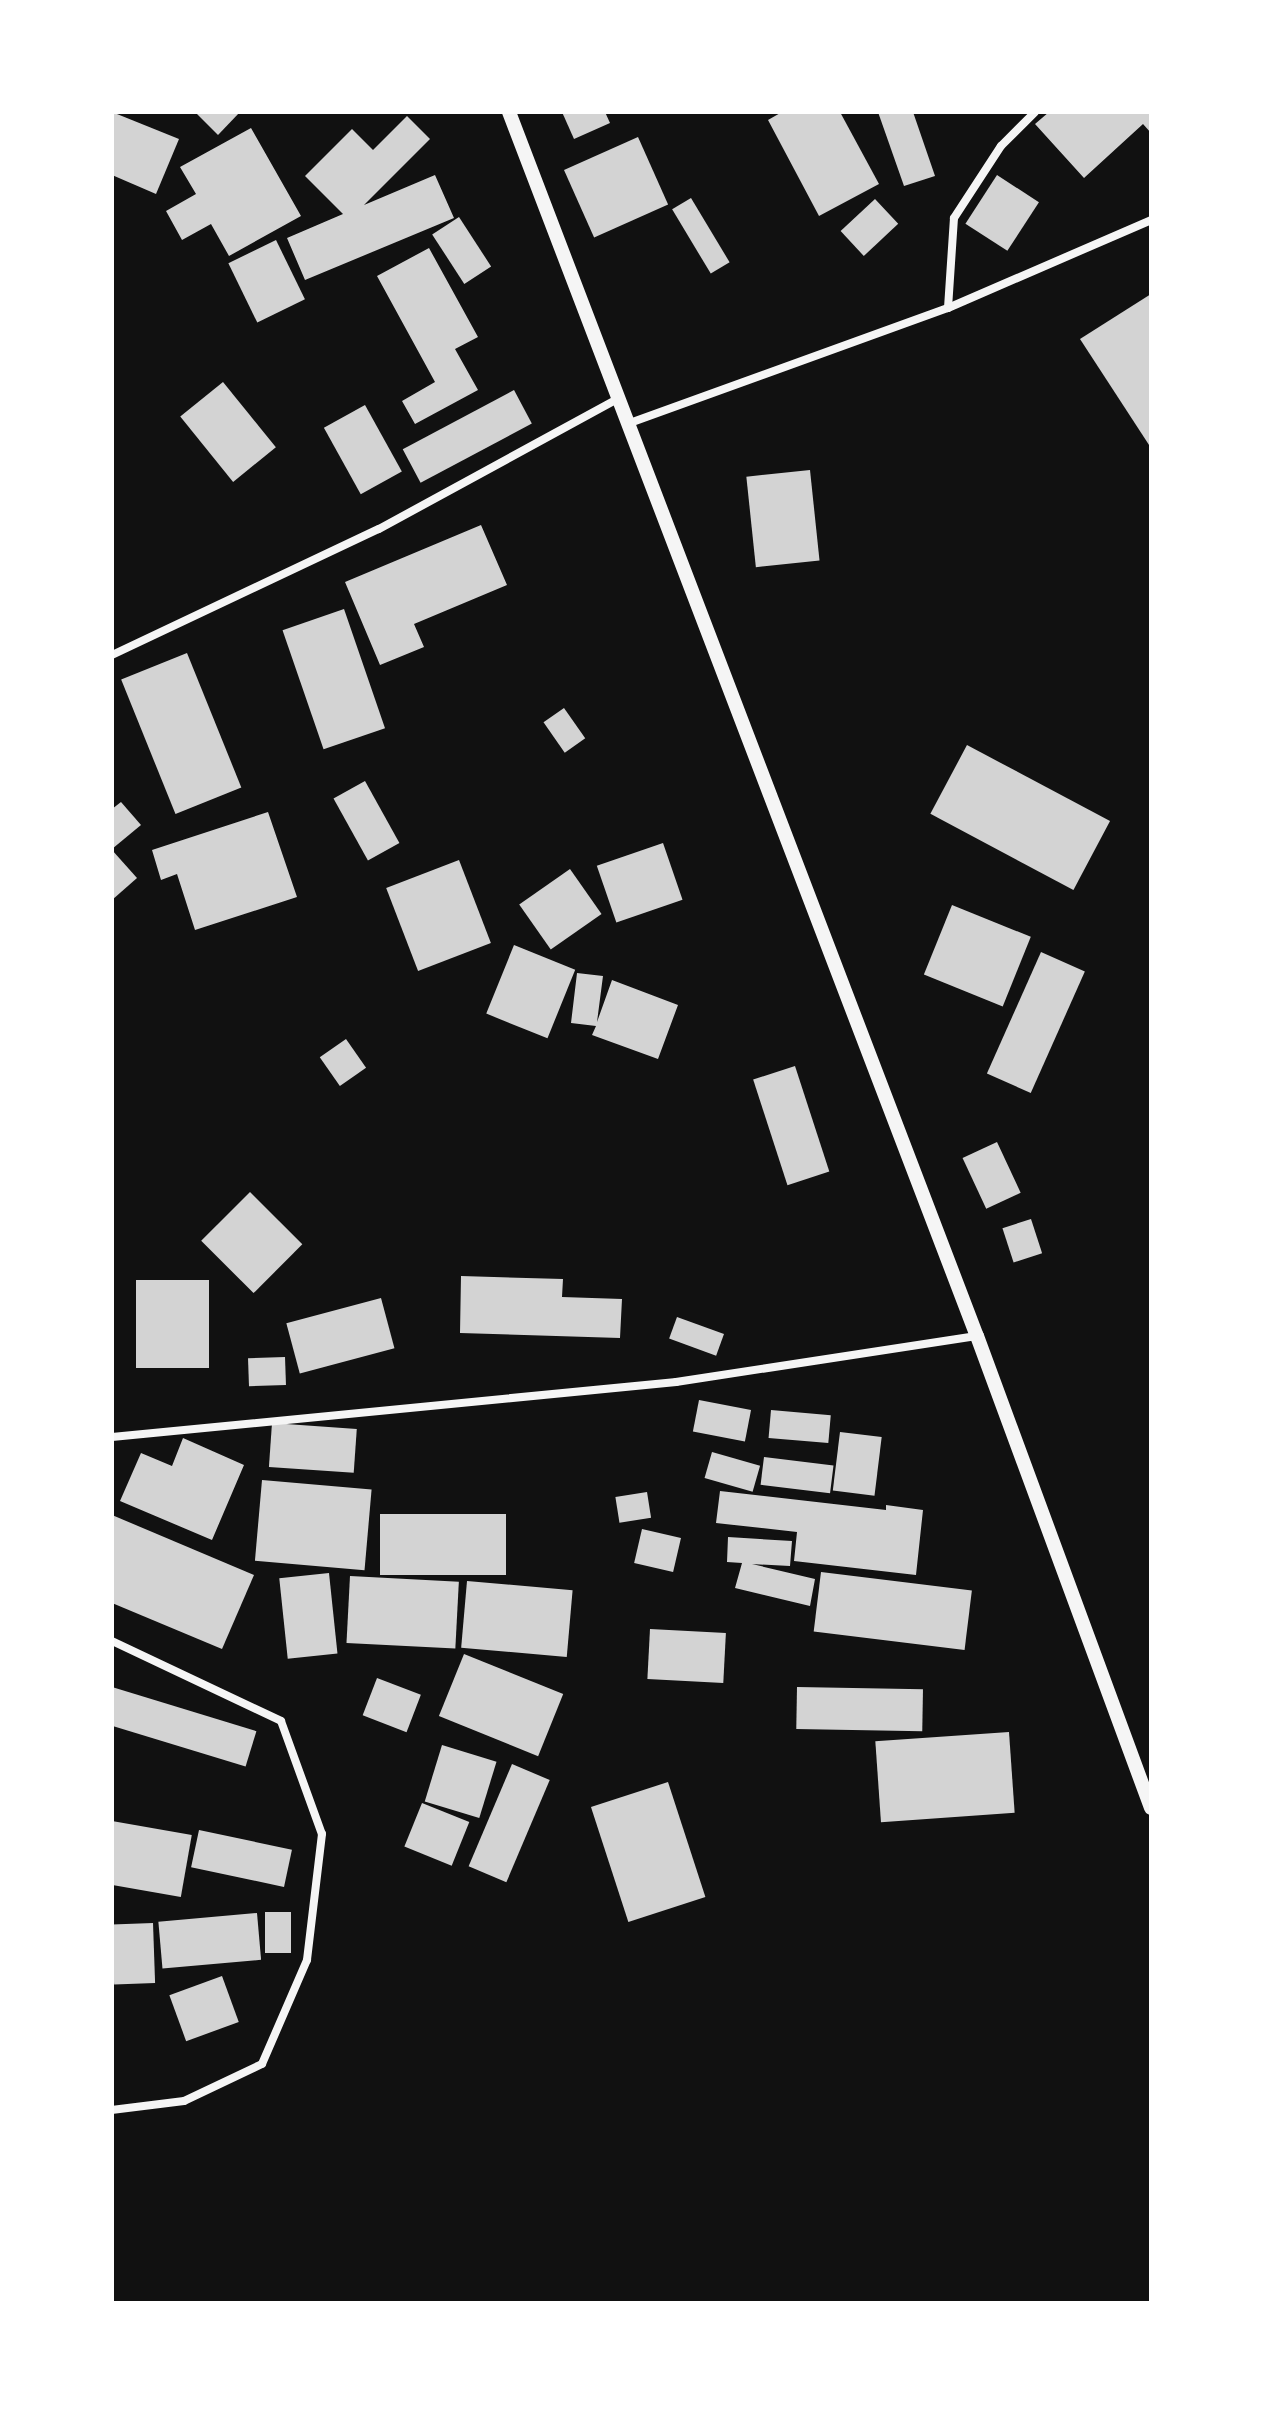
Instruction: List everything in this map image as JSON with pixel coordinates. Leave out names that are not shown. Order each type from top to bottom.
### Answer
[{"type":"street","points":[[509,112],[977,1336],[1151,1808]]},
{"type":"street","points":[[948,308],[954,218],[1001,146],[1035,112]]},
{"type":"street","points":[[627,424],[948,308],[1151,220]]},
{"type":"street","points":[[112,655],[379,529],[617,399]]},
{"type":"street","points":[[112,1437],[676,1382],[977,1336]]},
{"type":"street","points":[[112,1641],[281,1721],[322,1834],[307,1960],[262,2064],[184,2101],[112,2110]]},
{"type":"building","points":[[112,112],[179,139],[156,194],[112,175]]},
{"type":"building","points":[[195,112],[240,112],[218,135]]},
{"type":"building","points":[[562,112],[605,112],[610,123],[574,139]]},
{"type":"building","points":[[782,112],[840,112],[879,184],[819,216],[768,120]]},
{"type":"building","points":[[878,112],[913,112],[935,176],[904,186]]},
{"type":"building","points":[[1049,112],[1151,112],[1151,133],[1143,124],[1084,178],[1035,124]]},
{"type":"building","points":[[407,116],[430,139],[364,205],[435,175],[454,218],[305,280],[287,238],[343,214],[305,176],[352,129],[373,150]]},
{"type":"building","points":[[251,128],[301,216],[229,256],[211,224],[182,240],[166,211],[196,194],[180,167]]},
{"type":"building","points":[[638,137],[668,205],[594,238],[564,170]]},
{"type":"building","points":[[997,175],[1039,202],[1007,251],[965,224]]},
{"type":"building","points":[[691,198],[730,262],[711,274],[672,209]]},
{"type":"building","points":[[875,199],[898,224],[864,256],[841,231]]},
{"type":"building","points":[[459,217],[491,266],[464,284],[432,234]]},
{"type":"building","points":[[276,240],[305,299],[257,323],[228,263]]},
{"type":"building","points":[[429,248],[478,337],[455,349],[478,390],[415,424],[402,401],[435,382],[377,276]]},
{"type":"building","points":[[1151,294],[1151,448],[1080,339]]},
{"type":"building","points":[[223,382],[276,447],[233,482],[180,417]]},
{"type":"building","points":[[514,390],[532,424],[421,483],[403,449]]},
{"type":"building","points":[[365,405],[402,471],[361,494],[324,428]]},
{"type":"building","points":[[810,470],[820,561],[756,567],[746,477]]},
{"type":"building","points":[[481,525],[507,585],[414,624],[424,647],[380,665],[345,582]]},
{"type":"building","points":[[344,609],[385,728],[324,749],[283,630]]},
{"type":"building","points":[[187,653],[241,787],[175,814],[121,680]]},
{"type":"building","points":[[564,708],[585,738],[565,753],[544,722]]},
{"type":"building","points":[[967,745],[1110,821],[1073,890],[930,814]]},
{"type":"building","points":[[365,781],[399,843],[368,861],[334,798]]},
{"type":"building","points":[[121,802],[141,825],[112,849],[112,809]]},
{"type":"building","points":[[268,812],[297,897],[195,930],[177,874],[161,880],[152,850]]},
{"type":"building","points":[[663,843],[683,900],[616,923],[597,866]]},
{"type":"building","points":[[112,850],[137,878],[112,900]]},
{"type":"building","points":[[459,860],[491,943],[418,971],[386,888]]},
{"type":"building","points":[[570,869],[602,914],[551,950],[519,905]]},
{"type":"building","points":[[952,905],[1031,937],[1003,1006],[924,975]]},
{"type":"building","points":[[514,945],[575,970],[547,1038],[486,1014]]},
{"type":"building","points":[[1041,952],[1085,972],[1031,1093],[987,1074]]},
{"type":"building","points":[[577,973],[603,976],[597,1022],[612,980],[678,1005],[658,1059],[592,1035],[596,1026],[571,1023]]},
{"type":"building","points":[[346,1039],[366,1068],[340,1086],[320,1057]]},
{"type":"building","points":[[795,1066],[829,1172],[787,1185],[753,1080]]},
{"type":"building","points":[[997,1142],[1021,1193],[986,1209],[963,1158]]},
{"type":"building","points":[[250,1192],[302,1244],[254,1293],[201,1241]]},
{"type":"building","points":[[1031,1219],[1042,1253],[1014,1263],[1002,1228]]},
{"type":"building","points":[[461,1276],[563,1279],[562,1297],[622,1299],[620,1338],[460,1333]]},
{"type":"building","points":[[136,1280],[209,1280],[209,1368],[136,1368]]},
{"type":"building","points":[[381,1298],[394,1348],[300,1374],[286,1323]]},
{"type":"building","points":[[677,1317],[724,1334],[716,1356],[669,1339]]},
{"type":"building","points":[[285,1357],[286,1385],[249,1386],[248,1358]]},
{"type":"building","points":[[699,1400],[751,1410],[745,1442],[693,1431]]},
{"type":"building","points":[[771,1410],[831,1415],[828,1443],[769,1438]]},
{"type":"building","points":[[272,1423],[357,1429],[354,1473],[269,1467]]},
{"type":"building","points":[[840,1432],[882,1437],[874,1496],[833,1491]]},
{"type":"building","points":[[183,1438],[244,1465],[212,1540],[120,1501],[141,1453],[172,1466]]},
{"type":"building","points":[[712,1452],[760,1466],[753,1492],[705,1478]]},
{"type":"building","points":[[764,1457],[833,1466],[830,1493],[761,1485]]},
{"type":"building","points":[[262,1480],[372,1490],[365,1570],[255,1561]]},
{"type":"building","points":[[720,1491],[886,1510],[886,1505],[923,1510],[916,1575],[794,1561],[797,1532],[716,1523]]},
{"type":"building","points":[[647,1492],[651,1518],[619,1523],[615,1497]]},
{"type":"building","points":[[380,1514],[506,1514],[506,1575],[380,1575]]},
{"type":"building","points":[[112,1515],[254,1575],[222,1649],[112,1603]]},
{"type":"building","points":[[642,1529],[681,1538],[673,1572],[634,1563]]},
{"type":"building","points":[[728,1537],[792,1541],[790,1566],[752,1564],[815,1579],[810,1606],[735,1588],[742,1563],[727,1562]]},
{"type":"building","points":[[821,1572],[972,1591],[965,1650],[814,1632]]},
{"type":"building","points":[[329,1573],[337,1654],[288,1659],[279,1578]]},
{"type":"building","points":[[350,1576],[459,1582],[455,1649],[346,1643]]},
{"type":"building","points":[[467,1581],[573,1590],[567,1657],[461,1648]]},
{"type":"building","points":[[650,1629],[726,1633],[723,1683],[647,1679]]},
{"type":"building","points":[[464,1654],[563,1694],[538,1756],[439,1716]]},
{"type":"building","points":[[377,1678],[421,1695],[407,1732],[363,1715]]},
{"type":"building","points":[[112,1687],[256,1731],[246,1767],[112,1726]]},
{"type":"building","points":[[797,1687],[923,1689],[922,1731],[796,1729]]},
{"type":"building","points":[[1009,1732],[1015,1813],[881,1822],[875,1741]]},
{"type":"building","points":[[442,1745],[497,1762],[479,1818],[425,1801]]},
{"type":"building","points":[[512,1764],[550,1780],[506,1882],[469,1866]]},
{"type":"building","points":[[668,1782],[705,1897],[628,1922],[591,1807]]},
{"type":"building","points":[[422,1803],[469,1822],[452,1866],[404,1847]]},
{"type":"building","points":[[112,1821],[192,1835],[181,1897],[112,1885]]},
{"type":"building","points":[[199,1830],[292,1850],[284,1887],[191,1867]]},
{"type":"building","points":[[265,1912],[291,1912],[291,1953],[265,1953]]},
{"type":"building","points":[[257,1913],[261,1960],[162,1968],[158,1922]]},
{"type":"building","points":[[153,1923],[155,1983],[114,1984],[112,1924]]},
{"type":"building","points":[[222,1976],[239,2022],[186,2041],[169,1995]]}]
